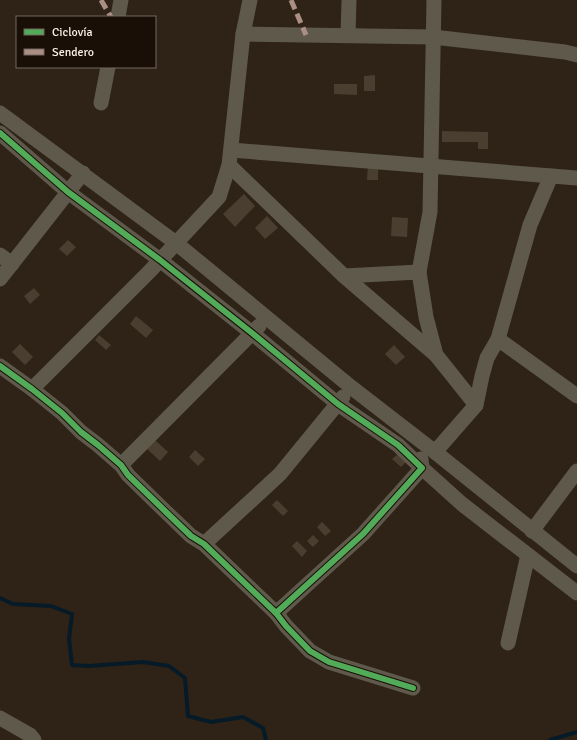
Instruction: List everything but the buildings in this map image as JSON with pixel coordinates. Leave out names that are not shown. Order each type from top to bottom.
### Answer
[{"type":"street","points":[[118,16],[121,0]]},
{"type":"street","points":[[32,389],[160,260],[219,197],[230,157],[243,34],[250,0]]},
{"type":"street","points":[[348,35],[349,0]]},
{"type":"street","points":[[434,0],[430,212],[419,272],[426,317],[436,355]]},
{"type":"street","points":[[243,34],[433,37],[565,52],[577,55]]},
{"type":"street","points":[[101,103],[108,68]]},
{"type":"street","points":[[0,113],[176,243],[351,387],[435,452],[577,566]]},
{"type":"street","points":[[0,133],[68,192],[160,260],[338,404],[398,445],[462,504],[577,593]]},
{"type":"street","points":[[230,157],[432,166],[577,178]]},
{"type":"street","points":[[230,157],[344,276],[436,355],[476,405]]},
{"type":"street","points":[[0,278],[6,259],[68,192],[83,173]]},
{"type":"street","points":[[435,452],[476,405],[487,358],[498,339],[530,225],[551,176]]},
{"type":"street","points":[[344,276],[419,272]]},
{"type":"street","points":[[121,465],[267,318]]},
{"type":"street","points":[[498,339],[577,396]]},
{"type":"street","points":[[0,366],[32,389],[121,465],[128,475],[166,512],[192,536],[204,544],[276,613],[286,626],[310,651],[330,662],[413,688]]},
{"type":"street","points":[[204,544],[280,474],[351,387]]},
{"type":"street","points":[[417,438],[422,468]]},
{"type":"street","points":[[276,613],[363,534],[422,468]]},
{"type":"street","points":[[532,531],[577,471]]},
{"type":"street","points":[[508,643],[528,555]]},
{"type":"street","points":[[0,718],[30,735],[34,740]]},
{"type":"waterway","points":[[0,598],[13,604],[51,606],[72,614],[69,639],[72,665],[89,666],[143,662],[169,666],[185,678],[188,716],[211,722],[243,717],[263,728],[266,740]]},
{"type":"waterway","points":[[550,740],[577,732]]},
{"type":"marked path","points":[[101,0],[110,16]]},
{"type":"marked path","points":[[291,0],[306,35]]},
{"type":"cycle path","points":[[0,133],[68,192],[160,260],[338,404],[398,445],[422,468],[363,534],[276,613]]},
{"type":"cycle path","points":[[0,366],[62,413],[81,432],[121,465],[128,475],[191,536],[204,544],[276,613],[286,626],[310,651],[329,662],[413,688]]}]
